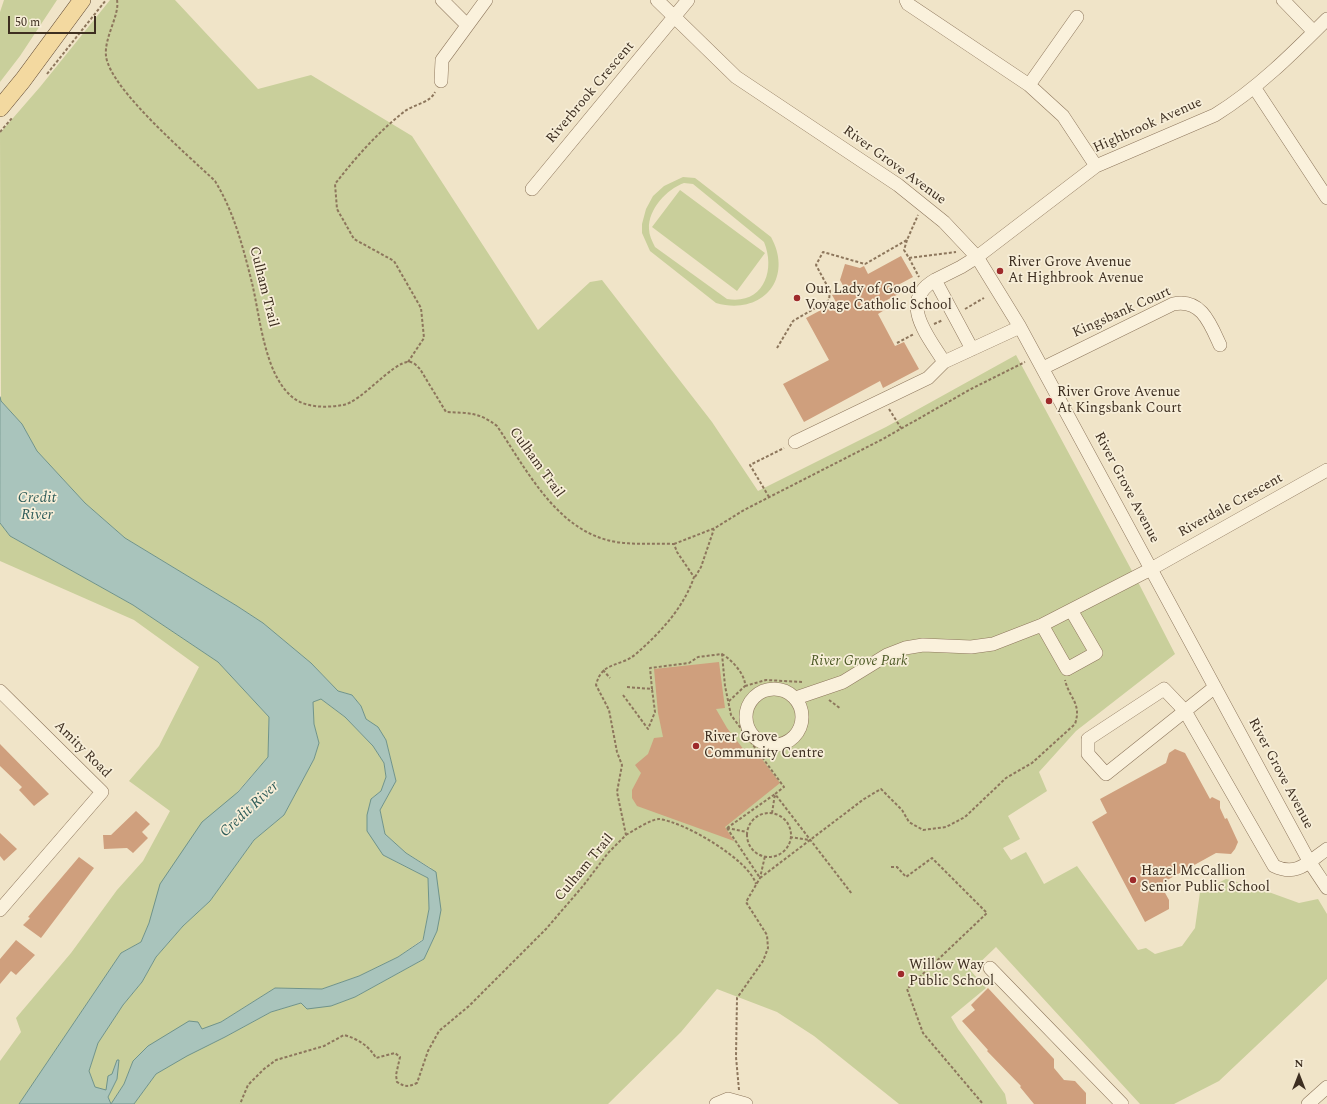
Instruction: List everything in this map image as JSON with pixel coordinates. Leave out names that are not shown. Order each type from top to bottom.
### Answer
[{"type":"main road","points":[[0,108],[23,80],[82,0]]},
{"type":"street","points":[[442,0],[467,25]]},
{"type":"street","points":[[441,81],[442,60],[486,0]]},
{"type":"street","name":"River Grove Avenue","points":[[657,0],[736,77],[898,185],[944,222],[973,254],[1020,327],[1043,368],[1309,861],[1327,888]]},
{"type":"street","name":"Riverbrook Crescent","points":[[532,188],[688,0]]},
{"type":"street","points":[[906,0],[908,4],[1029,85],[1064,116],[1096,166]]},
{"type":"street","points":[[1283,0],[1314,32]]},
{"type":"street","points":[[1029,85],[1077,17]]},
{"type":"street","name":"Highbrook Avenue","points":[[944,362],[934,350],[916,310],[918,299],[927,285],[961,267],[973,254],[1096,166],[1215,115],[1254,87],[1279,66],[1327,19]]},
{"type":"street","points":[[1254,87],[1327,198]]},
{"type":"street","points":[[935,280],[972,349]]},
{"type":"street","name":"Kingsbank Court","points":[[1043,368],[1173,304],[1180,303],[1187,303],[1196,306],[1210,322],[1220,345]]},
{"type":"street","points":[[795,442],[928,378],[944,362],[1020,327]]},
{"type":"street","name":"Riverdale Crescent","points":[[796,698],[843,682],[886,655],[905,648],[923,646],[971,647],[993,644],[1042,625],[1151,569],[1327,470]]},
{"type":"street","points":[[1042,625],[1067,669],[1096,653],[1071,610]]},
{"type":"street","points":[[1215,687],[1184,711],[1106,774],[1088,754],[1088,739],[1164,689],[1184,711],[1274,866],[1284,871],[1294,871],[1327,849]]},
{"type":"street","name":"Amity Road","points":[[0,690],[102,792],[1,908]]},
{"type":"street","points":[[784,690],[796,698],[800,705],[803,720],[800,731],[794,739],[776,746],[762,743],[751,734],[746,721],[747,710],[750,703],[762,691],[784,690]]},
{"type":"street","points":[[990,968],[1122,1104]]},
{"type":"street","points":[[1314,1102],[1327,1087]]},
{"type":"street","points":[[716,1104],[728,1099],[743,1103]]},
{"type":"path","points":[[44,78],[106,0]]},
{"type":"path","name":"Culham Trail","points":[[117,0],[118,7],[108,37],[106,55],[110,69],[131,99],[215,181],[240,238],[270,359],[278,378],[291,396],[311,406],[344,405],[376,384],[400,364],[408,362],[414,364],[420,369],[446,412],[474,414],[485,417],[497,426],[549,502],[581,529],[598,538],[616,542],[674,544]]},
{"type":"path","points":[[408,362],[424,338],[421,308],[394,261],[354,239],[337,209],[335,184],[364,148],[406,110],[433,97],[441,81]]},
{"type":"path","points":[[919,277],[904,250],[923,205]]},
{"type":"path","points":[[777,348],[793,321],[829,300],[830,291],[816,265],[823,252],[865,264],[907,240]]},
{"type":"path","points":[[909,258],[973,254]]},
{"type":"path","points":[[897,343],[984,298]]},
{"type":"path","points":[[694,577],[677,552],[674,544],[715,528],[769,497],[901,428],[971,388],[1026,361],[1043,368]]},
{"type":"path","points":[[883,399],[901,428]]},
{"type":"path","points":[[769,497],[750,465],[795,442]]},
{"type":"path","points":[[610,678],[604,670],[636,654],[678,610],[689,593],[694,577],[701,567],[710,538],[715,528]]},
{"type":"path","points":[[722,654],[731,715],[784,787],[727,828]]},
{"type":"path","points":[[622,695],[648,729],[655,712],[650,668],[688,663],[698,657],[722,654],[727,657],[745,680],[745,686],[728,702]]},
{"type":"path","points":[[760,878],[864,798],[881,789],[902,810],[909,822],[923,830],[946,827],[965,817],[1006,778],[1032,763],[1075,724],[1078,715],[1077,705],[1065,682],[1067,669]]},
{"type":"path","name":"Culham Trail","points":[[240,1104],[248,1085],[264,1069],[276,1060],[324,1046],[344,1035],[356,1038],[372,1051],[376,1058],[395,1053],[400,1057],[396,1075],[397,1082],[404,1086],[417,1083],[428,1051],[439,1031],[469,1006],[546,929],[583,886],[608,853],[626,835],[617,792],[622,766],[617,752],[609,710],[596,685],[598,675],[604,670]]},
{"type":"path","points":[[627,687],[652,689]]},
{"type":"path","points":[[775,794],[852,894]]},
{"type":"path","points":[[772,813],[775,794]]},
{"type":"path","points":[[764,813],[772,813],[780,815],[791,830],[788,847],[774,857],[757,855],[746,841],[749,824],[764,813]]},
{"type":"path","points":[[626,835],[653,820],[659,819],[690,829],[704,836],[744,866],[754,878],[756,886]]},
{"type":"path","points":[[727,828],[760,878]]},
{"type":"path","points":[[727,828],[747,832]]},
{"type":"path","points":[[790,837],[810,841]]},
{"type":"path","points":[[743,1103],[736,1057],[737,998],[763,961],[768,948],[767,935],[746,902],[760,878],[765,856]]},
{"type":"path","points":[[891,867],[897,867],[906,877],[932,858],[987,913],[908,989],[923,1033],[983,1104]]},
{"type":"green space","points":[[4,0],[57,0],[20,56],[0,82],[0,12]]},
{"type":"green space","name":"River Grove Park","points":[[110,0],[175,0],[258,89],[311,75],[412,136],[538,330],[590,282],[602,280],[712,422],[758,491],[886,427],[1016,355],[1175,654],[1076,731],[1039,772],[1047,791],[1008,816],[1020,839],[1003,848],[1011,860],[1026,852],[1044,884],[1077,866],[1138,950],[1146,948],[1155,954],[1182,946],[1195,928],[1200,892],[1226,879],[1252,886],[1299,903],[1318,899],[1327,914],[1327,979],[1219,1081],[1174,1104],[1140,1104],[996,947],[971,971],[986,988],[951,1017],[1005,1094],[1007,1104],[899,1104],[814,1036],[777,1012],[717,989],[681,1032],[608,1104],[134,1104],[156,1074],[187,1055],[225,1037],[271,1012],[301,1003],[331,1006],[355,997],[424,959],[437,931],[431,868],[406,853],[385,834],[380,810],[396,781],[386,740],[378,728],[366,719],[361,706],[352,695],[338,691],[311,663],[263,623],[125,538],[85,503],[37,451],[22,424],[1,401],[0,133],[40,87]]},
{"type":"green space","points":[[683,177],[695,178],[771,237],[777,252],[779,267],[776,280],[769,291],[760,299],[747,304],[733,306],[716,303],[650,251],[642,233],[642,224],[646,209],[653,196],[664,186]],"holes":[[[684,183],[693,184],[764,242],[767,253],[767,274],[764,284],[750,297],[727,299],[655,247],[650,236],[649,229],[655,207],[671,190]]]},
{"type":"green space","points":[[680,190],[765,253],[737,291],[652,227]]},
{"type":"green space","points":[[0,523],[10,536],[133,605],[218,662],[269,717],[268,757],[238,791],[149,923],[141,942],[121,953],[19,1104],[0,1104],[0,1061],[21,1032],[16,1018],[71,953],[117,890],[143,861],[170,811],[129,781],[159,746],[199,667],[134,620],[0,561]]},
{"type":"green space","points":[[321,699],[345,717],[373,746],[384,763],[386,777],[381,791],[371,799],[383,855],[428,878],[429,909],[423,939],[398,957],[359,976],[322,989],[275,988],[221,1022],[133,1061],[124,1084],[111,1104],[108,1097],[117,1079],[117,1060],[107,1091],[95,1087],[89,1071],[98,1043],[123,1005],[142,982],[156,957],[183,926],[210,901],[254,840],[284,815],[314,759],[319,743],[314,724],[313,702]]},
{"type":"water","name":"Credit River","points":[[0,397],[1,401],[22,424],[37,451],[85,503],[125,538],[263,623],[311,663],[338,691],[352,695],[361,706],[366,719],[378,727],[386,740],[396,781],[380,810],[385,834],[406,853],[436,872],[441,910],[437,931],[424,959],[355,997],[331,1006],[307,1009],[301,1003],[271,1012],[156,1074],[134,1104],[111,1104],[19,1104],[121,953],[141,942],[149,923],[160,884],[202,822],[238,792],[268,757],[269,717],[218,662],[133,605],[10,536],[0,523]],"holes":[[[321,699],[345,717],[373,746],[384,763],[386,777],[381,791],[371,799],[367,815],[367,831],[383,855],[428,878],[429,909],[423,940],[398,957],[359,976],[322,989],[275,988],[221,1022],[202,1029],[198,1022],[189,1021],[148,1046],[133,1061],[124,1084],[111,1104],[108,1097],[117,1079],[119,1060],[117,1060],[112,1074],[108,1076],[106,1090],[95,1087],[89,1071],[98,1043],[123,1005],[142,982],[156,957],[183,926],[210,901],[254,840],[284,815],[314,759],[319,743],[314,724],[313,702]]]},
{"type":"building","points":[[901,256],[913,277],[898,285],[902,292],[887,300],[891,306],[878,314],[895,346],[904,342],[919,369],[883,388],[880,381],[804,422],[783,384],[829,360],[806,318],[836,302],[832,295],[845,289],[840,280],[845,264],[860,268],[864,266],[868,274]]},
{"type":"building","name":"River Grove Community Centre","points":[[719,662],[725,708],[716,709],[727,728],[751,759],[758,754],[780,783],[725,827],[734,841],[637,806],[632,798],[632,790],[641,773],[635,765],[648,754],[654,738],[663,737],[658,713],[654,669]]},
{"type":"building","points":[[0,744],[49,794],[34,806],[19,790],[22,787],[0,766]]},
{"type":"building","points":[[1175,749],[1185,753],[1210,799],[1212,797],[1220,801],[1220,808],[1225,819],[1227,818],[1238,842],[1231,854],[1216,853],[1160,884],[1169,900],[1169,909],[1145,922],[1092,822],[1107,813],[1100,799],[1166,763],[1169,753]]},
{"type":"building","points":[[136,811],[150,824],[142,832],[148,838],[133,853],[127,848],[104,849],[103,835],[111,835]]},
{"type":"building","points":[[0,833],[17,849],[4,861],[0,856]]},
{"type":"building","points":[[79,857],[94,868],[41,938],[23,925],[30,918],[28,917]]},
{"type":"building","points":[[16,940],[35,955],[16,975],[11,971],[0,984],[0,959]]},
{"type":"building","points":[[988,988],[1054,1059],[1054,1068],[1064,1080],[1075,1081],[1086,1093],[1086,1104],[1034,1104],[1020,1087],[1021,1086],[987,1051],[988,1050],[962,1021],[975,1010],[971,1005]]},
{"type":"place","name":"River Grove Avenue At Highbrook Avenue","points":[[1000,271]]},
{"type":"place","name":"Our Lady of Good Voyage Catholic School","points":[[797,298]]},
{"type":"place","name":"River Grove Avenue At Kingsbank Court","points":[[1049,401]]},
{"type":"place","name":"River Grove Community Centre","points":[[696,746]]},
{"type":"place","name":"Hazel McCallion Senior Public School","points":[[1133,880]]},
{"type":"place","name":"Willow Way Public School","points":[[901,974]]}]
